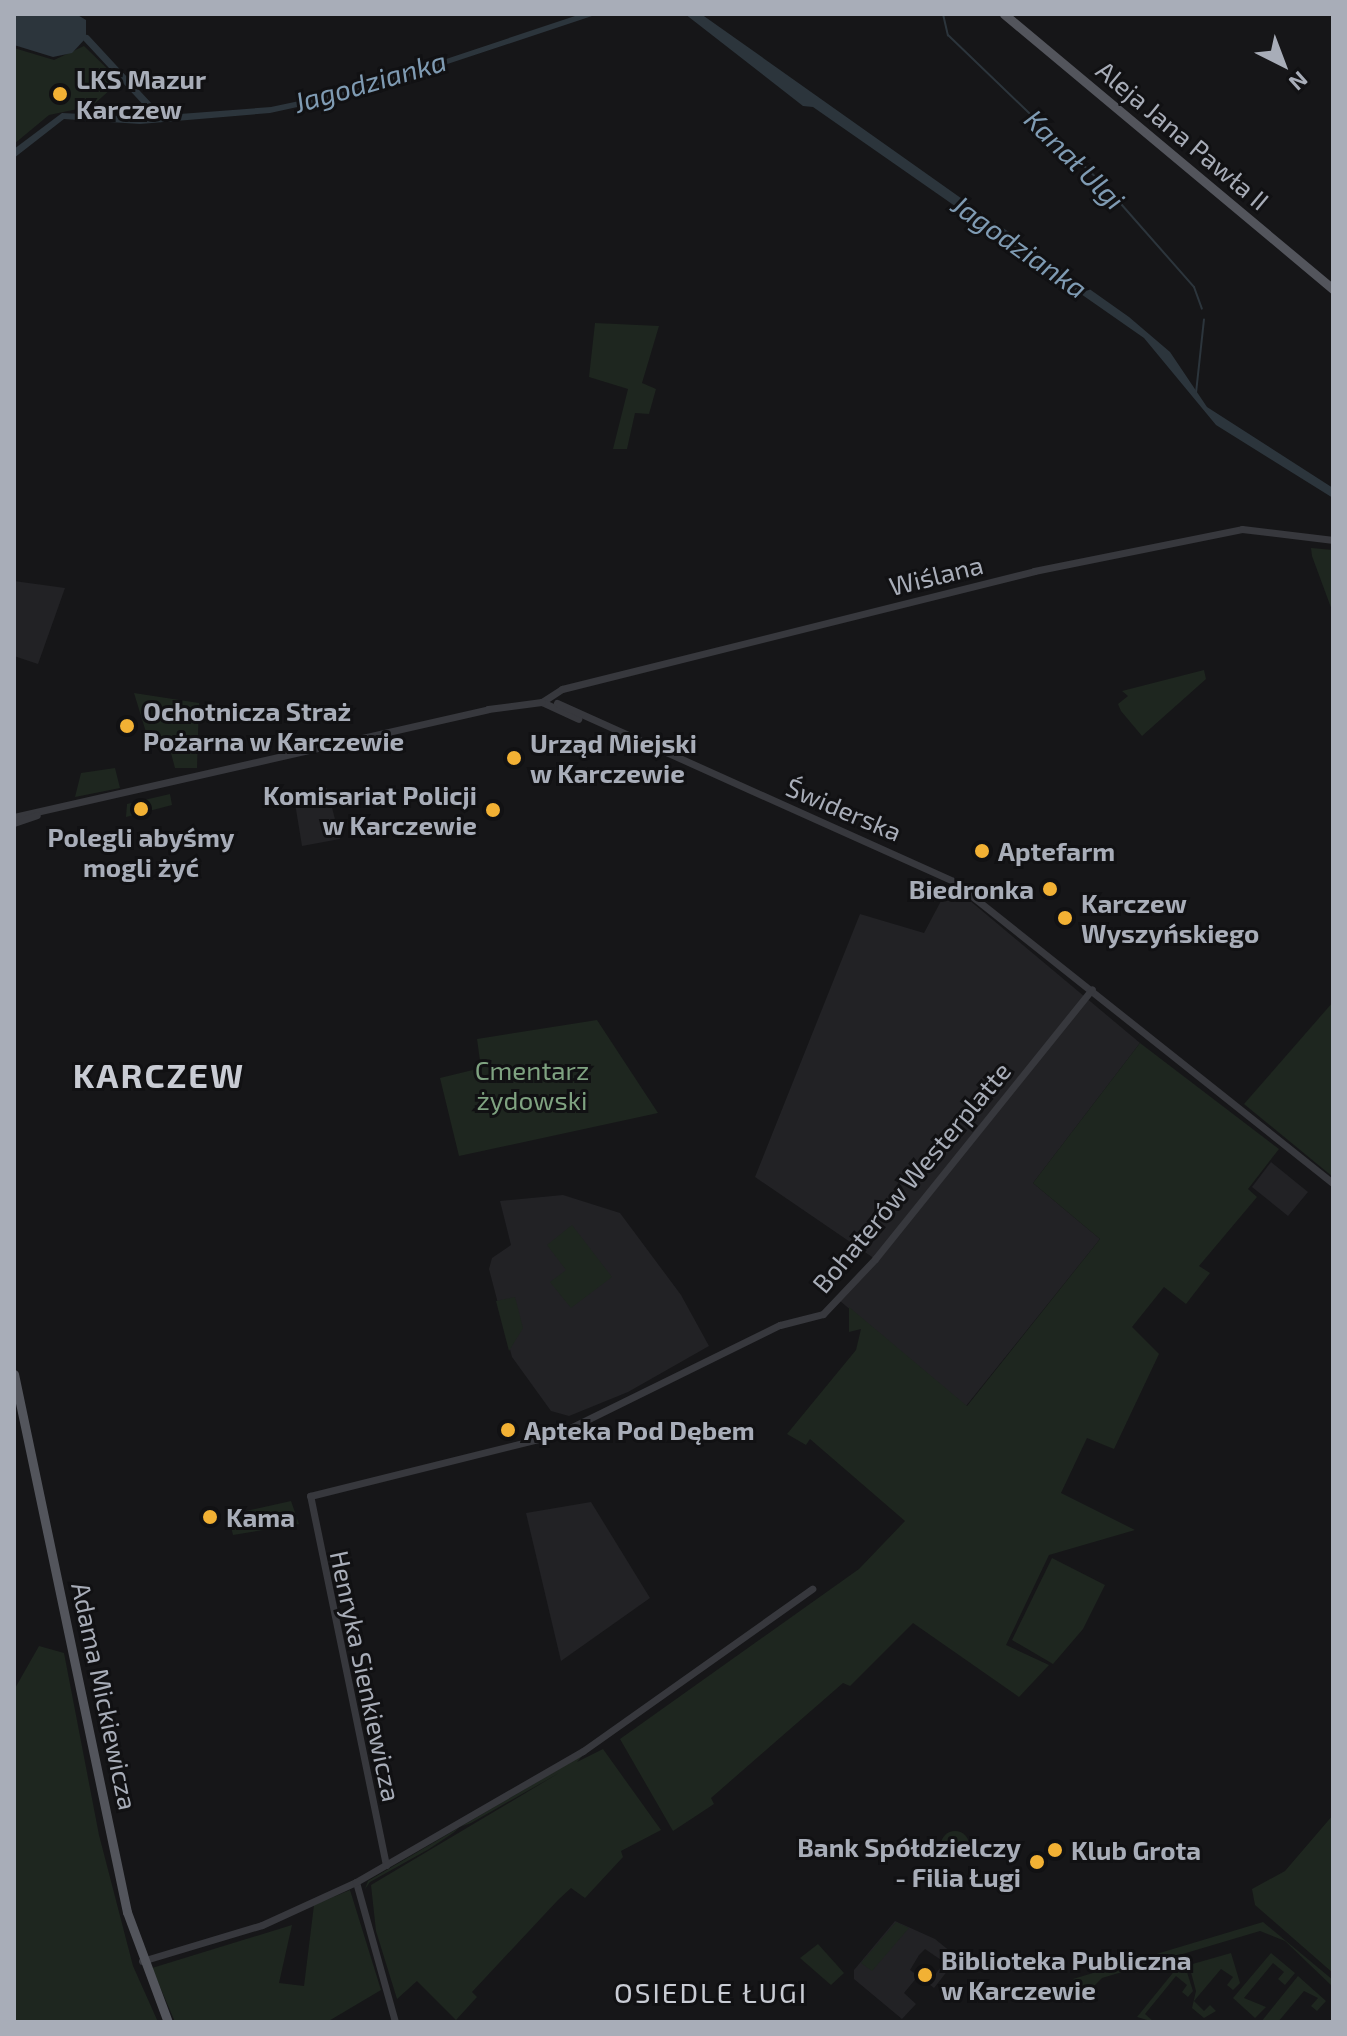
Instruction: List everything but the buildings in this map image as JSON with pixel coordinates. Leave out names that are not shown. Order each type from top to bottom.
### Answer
[{"type":"main road","name":"Aleja Jana Pawła II","points":[[1004,14],[1333,289]]},
{"type":"main road","name":"Adama Mickiewicza","points":[[14,1374],[142,1961],[168,2022]]},
{"type":"street","name":"Wiślana","points":[[542,702],[554,702],[1024,574],[1234,530],[1333,540]]},
{"type":"street","name":"Świderska","points":[[542,702],[554,702],[587,721],[937,872],[987,902],[1333,1183]]},
{"type":"street","points":[[14,820],[488,709],[542,702]]},
{"type":"street","name":"Bohaterów Westerplatte","points":[[310,1496],[558,1434],[838,1303],[1092,989]]},
{"type":"street","name":"Henryka Sienkiewicza","points":[[310,1496],[386,1865]]},
{"type":"street","points":[[142,1961],[262,1925],[356,1882],[590,1747],[812,1589]]},
{"type":"street","points":[[356,1882],[395,2022]]},
{"type":"shaded area","points":[[14,581],[65,588],[38,664],[14,656]]},
{"type":"shaded area","points":[[327,788],[340,839],[302,846],[294,797]]},
{"type":"shaded area","points":[[950,884],[1140,1043],[1033,1183],[1100,1239],[966,1406],[840,1301],[875,1259],[755,1177],[860,914],[924,933]]},
{"type":"shaded area","points":[[1271,1162],[1308,1192],[1288,1216],[1252,1187]]},
{"type":"shaded area","points":[[563,1195],[620,1213],[681,1295],[709,1346],[628,1392],[569,1416],[551,1411],[512,1357],[489,1269],[492,1258],[511,1245],[500,1201]]},
{"type":"shaded area","points":[[591,1502],[650,1598],[561,1661],[526,1513]]},
{"type":"shaded area","points":[[895,1921],[935,1939],[951,1952],[952,1965],[934,1988],[929,1984],[944,1962],[925,1949],[919,1955],[910,1970],[918,1976],[904,1993],[916,2004],[902,2019],[854,1979],[854,1970]]},
{"type":"green space","name":"LKS Mazur Karczew","points":[[84,46],[120,81],[92,106],[49,115],[14,144],[14,48],[54,60]]},
{"type":"green space","points":[[595,323],[659,326],[642,383],[656,389],[649,414],[635,413],[627,449],[613,449],[628,389],[589,377]]},
{"type":"green space","points":[[1311,548],[1333,550],[1333,613],[1312,556]]},
{"type":"green space","points":[[1204,670],[1206,679],[1142,736],[1121,711],[1118,704],[1128,696],[1122,691]]},
{"type":"green space","points":[[134,693],[199,703],[197,768],[175,768],[167,738],[149,742]]},
{"type":"green space","points":[[115,768],[120,788],[75,797],[81,773]]},
{"type":"green space","points":[[170,794],[172,805],[126,817],[127,804]]},
{"type":"green space","points":[[1333,1002],[1333,1177],[1244,1104]]},
{"type":"green space","name":"Cmentarz żydowski","points":[[597,1020],[658,1113],[459,1156],[440,1078],[481,1068],[477,1039]]},
{"type":"green space","points":[[1140,1043],[1279,1149],[1248,1189],[1257,1197],[1199,1266],[1210,1273],[1186,1304],[1164,1287],[1132,1327],[1159,1354],[1114,1449],[1087,1438],[1061,1493],[1135,1530],[1049,1555],[1006,1645],[1049,1665],[1019,1697],[913,1623],[850,1686],[843,1683],[711,1798],[714,1804],[673,1831],[620,1739],[859,1569],[905,1521],[810,1439],[806,1445],[787,1434],[856,1350],[861,1329],[849,1332],[849,1307],[967,1406],[1100,1239],[1033,1183]]},
{"type":"green space","points":[[572,1225],[612,1277],[571,1308],[550,1282],[566,1270],[547,1245]]},
{"type":"green space","points":[[515,1297],[523,1328],[509,1351],[496,1301]]},
{"type":"green space","points":[[291,1501],[299,1524],[233,1535],[228,1515]]},
{"type":"green space","points":[[1052,1558],[1105,1585],[1083,1629],[1053,1664],[1012,1640]]},
{"type":"green space","points":[[39,1646],[64,1653],[99,1835],[133,1966],[158,2022],[14,2022],[14,1690]]},
{"type":"green space","points":[[603,1749],[661,1830],[621,1851],[623,1857],[585,1898],[571,1888],[558,1900],[472,1992],[477,1997],[456,2020],[417,1981],[397,1999],[376,1931],[371,1885],[559,1773],[460,1827],[583,1755],[577,1762]]},
{"type":"green space","points":[[1333,1815],[1333,1973],[1255,1905],[1252,1889],[1285,1871]]},
{"type":"green space","points":[[460,1827],[429,1849],[370,1882],[365,1889],[368,1881]]},
{"type":"green space","points":[[955,1831],[965,1835],[969,1845],[965,1855],[955,1859],[945,1855],[941,1845],[945,1835]]},
{"type":"green space","points":[[350,1890],[381,1990],[327,2022],[175,2022],[152,1968],[292,1925],[279,1983],[304,1986],[314,1905]]},
{"type":"green space","points":[[896,1922],[909,1928],[872,1971],[861,1963]]},
{"type":"green space","points":[[1263,1922],[1333,1980],[1333,1987],[1285,1941],[1260,1931],[1102,1978],[1088,1992],[1073,1979]]},
{"type":"green space","points":[[818,1944],[844,1973],[831,1985],[800,1958]]},
{"type":"green space","points":[[1231,1953],[1240,1983],[1233,1990],[1227,1985],[1233,1977],[1221,1969],[1194,2001],[1204,2011],[1210,2005],[1216,2011],[1204,2018],[1192,2008],[1196,1991],[1189,1965]]},
{"type":"green space","points":[[1271,1953],[1295,1973],[1285,1985],[1278,1979],[1284,1972],[1273,1963],[1244,1998],[1266,2007],[1255,2018],[1233,1998]]},
{"type":"green space","points":[[1185,1966],[1193,1991],[1188,1997],[1182,1992],[1187,1985],[1176,1976],[1145,2014],[1154,2022],[1137,2017],[1176,1969]]},
{"type":"green space","points":[[1298,1976],[1326,2001],[1317,2011],[1311,2006],[1318,1998],[1304,1991],[1278,2022],[1261,2022]]},
{"type":"water","points":[[14,14],[76,14],[86,20],[86,38],[72,53],[53,57],[14,45]]},
{"type":"water","points":[[581,14],[598,14],[357,94],[270,113],[140,124],[64,119],[14,158],[14,149],[62,113],[140,117],[271,107],[356,89]]},
{"type":"water","name":"Jagodzianka","points":[[685,14],[701,14],[1129,317],[1170,352],[1207,407],[1333,488],[1333,498],[1216,425],[1144,338],[813,107],[803,106]]},
{"type":"waterway","name":"Kanał Ulgi","points":[[943,14],[948,35],[1107,188],[1194,287],[1202,309]]},
{"type":"waterway","points":[[86,38],[160,118]]},
{"type":"waterway","name":"Kanał Ulgi","points":[[1196,393],[1204,319]]},
{"type":"place","name":"LKS Mazur Karczew","points":[[60,94]]},
{"type":"place","name":"Ochotnicza Straż Pożarna w Karczewie","points":[[127,726]]},
{"type":"place","name":"Urząd Miejski w Karczewie","points":[[514,758]]},
{"type":"place","name":"Polegli abyśmy mogli żyć","points":[[141,809]]},
{"type":"place","name":"Komisariat Policji w Karczewie","points":[[493,810]]},
{"type":"place","name":"Aptefarm","points":[[982,851]]},
{"type":"place","name":"Biedronka","points":[[1050,889]]},
{"type":"place","name":"Karczew Wyszyńskiego","points":[[1065,918]]},
{"type":"place","name":"Apteka Pod Dębem","points":[[508,1430]]},
{"type":"place","name":"Kama","points":[[210,1517]]},
{"type":"place","name":"Klub Grota","points":[[1055,1850]]},
{"type":"place","name":"Bank Spółdzielczy - Filia Ługi","points":[[1037,1862]]},
{"type":"place","name":"Biblioteka Publiczna w Karczewie","points":[[925,1975]]},
{"type":"district","name":"KARCZEW","points":[[159,1075]]},
{"type":"district","name":"OSIEDLE ŁUGI","points":[[711,1992]]}]
